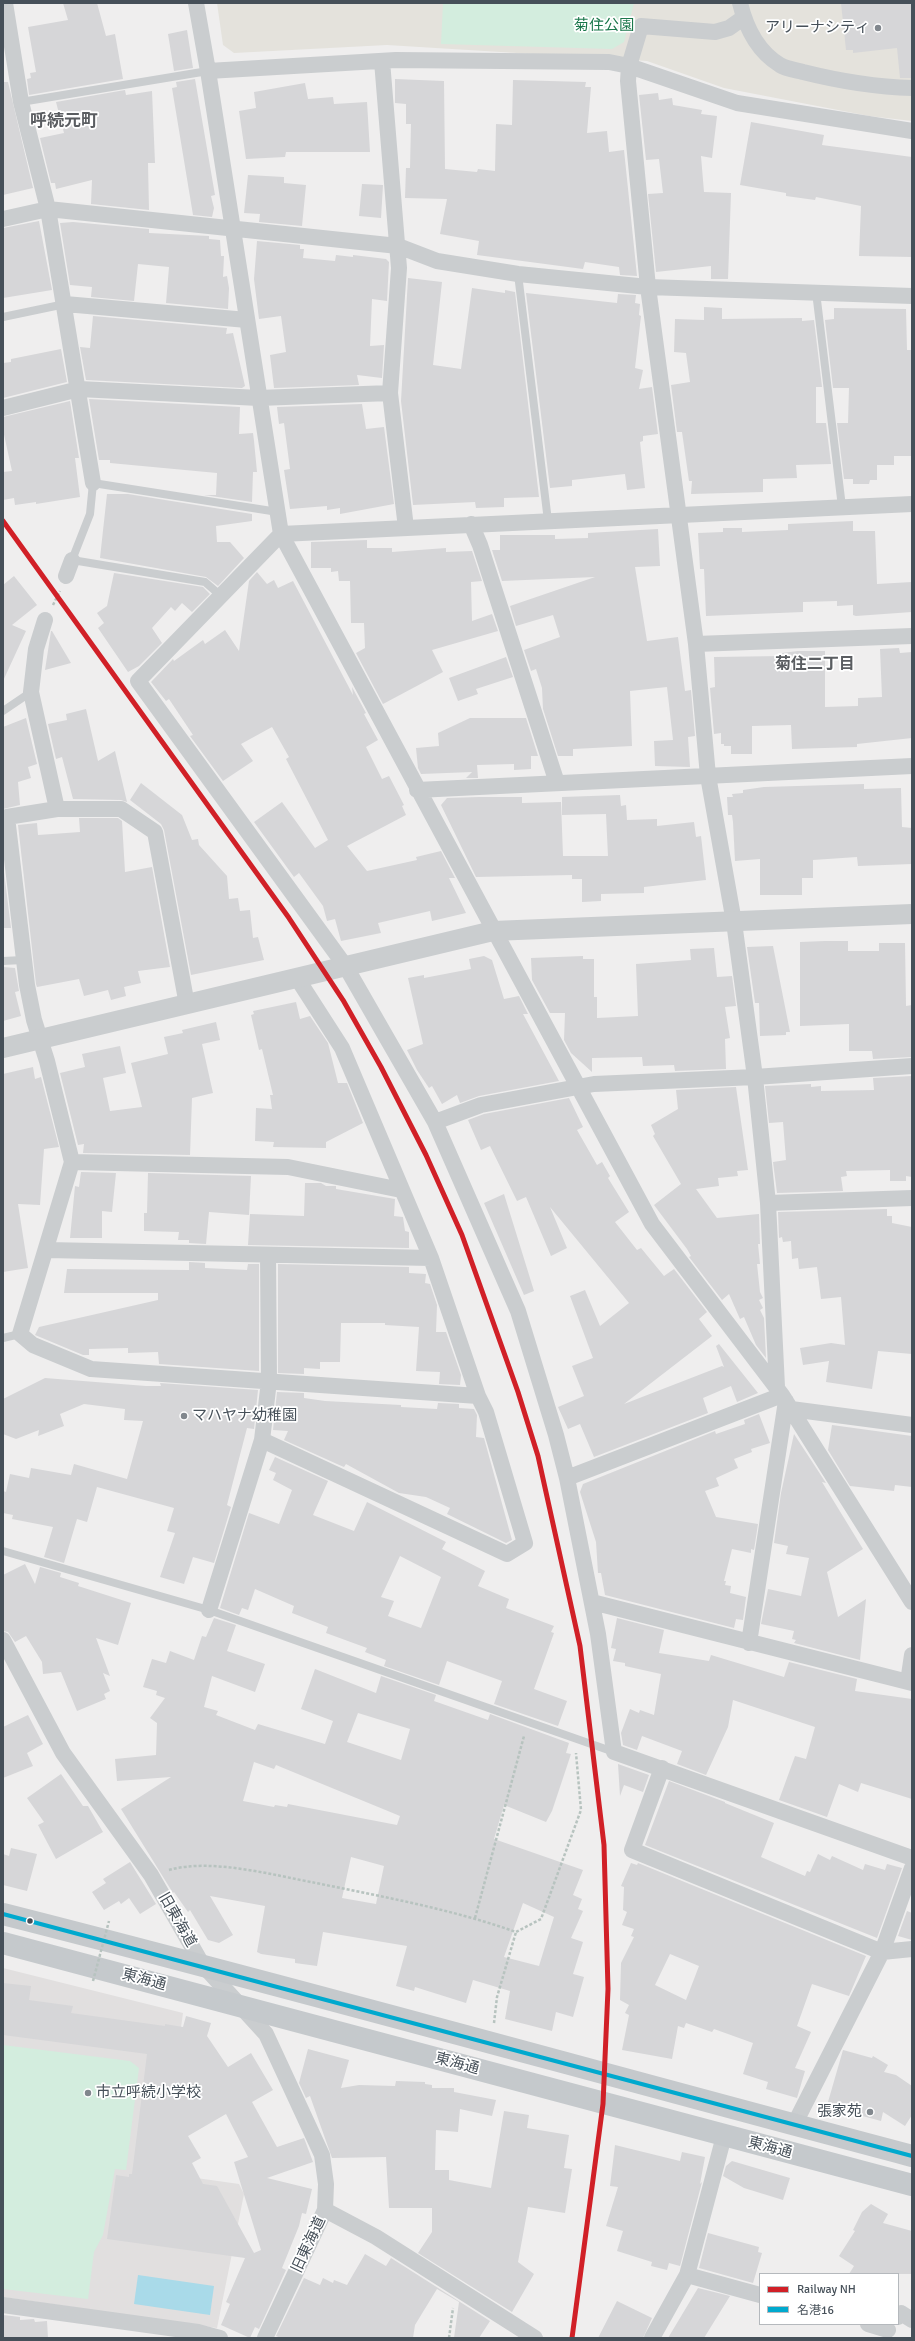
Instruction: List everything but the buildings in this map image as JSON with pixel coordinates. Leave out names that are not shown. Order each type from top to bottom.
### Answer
[{"type":"main road","name":"東海通","points":[[3,1914],[202,1964],[491,2044],[912,2156]]},
{"type":"main road","name":"東海通","points":[[3,1943],[912,2185]]},
{"type":"street","points":[[5,3],[21,102],[48,209],[65,304],[93,483]]},
{"type":"street","points":[[196,3],[281,534],[493,932],[652,1224],[784,1398],[912,1602]]},
{"type":"street","points":[[749,1643],[784,1398],[768,1203],[755,1077],[734,922],[708,776],[696,644],[680,515],[648,287],[628,81],[629,66],[641,26],[715,32],[729,28],[741,11],[758,47],[781,66],[849,82],[887,87],[912,88]]},
{"type":"street","points":[[208,71],[382,61],[609,62],[629,66],[737,103],[912,131]]},
{"type":"street","points":[[382,61],[399,268],[390,393],[406,528]]},
{"type":"street","points":[[3,220],[48,209],[398,246],[437,261],[518,274],[648,287],[912,296]]},
{"type":"street","points":[[65,304],[247,320]]},
{"type":"street","points":[[3,408],[78,389],[259,398],[390,393]]},
{"type":"street","points":[[912,504],[281,534],[138,681],[346,967],[435,1122],[518,1311],[567,1478],[592,1602],[614,1752],[912,1858]]},
{"type":"street","points":[[471,524],[480,545],[557,783]]},
{"type":"street","points":[[66,576],[72,560]]},
{"type":"street","points":[[45,620],[36,649],[31,692],[57,809]]},
{"type":"street","points":[[696,644],[912,636]]},
{"type":"street","points":[[417,790],[912,766]]},
{"type":"street","points":[[187,1004],[155,832],[121,809],[57,809],[7,817],[23,960],[40,1040],[47,1061],[72,1162],[47,1250],[20,1334],[33,1345],[91,1369],[478,1396]]},
{"type":"street","points":[[3,1048],[493,932],[912,914]]},
{"type":"street","points":[[262,1440],[507,1554],[525,1543],[486,1412],[478,1396],[431,1258],[342,1048],[298,978]]},
{"type":"street","points":[[435,1122],[481,1105],[594,1084],[755,1077],[912,1066]]},
{"type":"street","points":[[72,1162],[288,1167],[401,1190]]},
{"type":"street","points":[[768,1203],[912,1198]]},
{"type":"street","points":[[47,1250],[431,1258]]},
{"type":"street","points":[[209,1610],[262,1440],[269,1381],[268,1255]]},
{"type":"street","points":[[567,1478],[784,1398],[912,1425]]},
{"type":"street","points":[[592,1602],[749,1643],[910,1682],[912,1655]]},
{"type":"street","name":"旧東海道","points":[[3,1640],[62,1753],[151,1874],[202,1964],[266,2034],[322,2155],[326,2184],[325,2210],[265,2338]]},
{"type":"street","points":[[662,1768],[632,1850],[882,1952],[912,1949]]},
{"type":"street","points":[[794,2125],[882,1952],[912,1868]]},
{"type":"street","points":[[652,2338],[687,2275],[724,2136]]},
{"type":"street","points":[[325,2210],[376,2236],[534,2338]]},
{"type":"street","points":[[687,2275],[759,2295]]},
{"type":"street","points":[[3,2305],[198,2332],[220,2338]]},
{"type":"street","points":[[899,2316],[901,2313],[912,2320]]},
{"type":"street","points":[[876,2325],[891,2327]]},
{"type":"lane","points":[[21,102],[208,71]]},
{"type":"lane","points":[[518,274],[548,521]]},
{"type":"lane","points":[[816,292],[842,507]]},
{"type":"lane","points":[[3,318],[65,304]]},
{"type":"lane","points":[[221,596],[205,582],[72,560],[90,514],[93,483],[278,512]]},
{"type":"lane","points":[[3,711],[31,692]]},
{"type":"lane","points":[[3,961],[23,960]]},
{"type":"lane","points":[[3,1338],[20,1334]]},
{"type":"lane","points":[[3,1551],[209,1610],[614,1752]]},
{"type":"path","points":[[45,620],[66,576]]},
{"type":"path","points":[[476,1918],[528,1722]]},
{"type":"path","points":[[491,2044],[497,1997],[516,1932],[541,1918],[581,1810],[574,1739]]},
{"type":"path","points":[[151,1874],[174,1868],[237,1868],[429,1906],[476,1918],[516,1932]]},
{"type":"path","points":[[93,1981],[109,1921]]},
{"type":"path","points":[[449,2338],[454,2301],[461,2290]]},
{"type":"shaded area","points":[[217,3],[912,3],[912,121],[869,116],[724,88],[647,61],[387,45],[234,53],[223,45]]},
{"type":"shaded area","name":"市立呼続小学校","points":[[3,1968],[183,2013],[161,2173],[239,2184],[244,2194],[217,2328],[3,2297]]},
{"type":"green space","name":"菊住公園","points":[[443,3],[634,3],[624,42],[612,49],[441,44]]},
{"type":"green space","points":[[3,2045],[130,2061],[139,2068],[126,2170],[115,2169],[103,2235],[94,2252],[88,2299],[3,2289]]},
{"type":"water","points":[[138,2275],[214,2286],[210,2315],[134,2304]]},
{"type":"rail line","name":"NH","points":[[3,521],[289,918],[343,1000],[381,1067],[426,1155],[462,1235],[518,1392],[538,1456],[580,1646],[604,1845],[608,1989],[603,2104],[572,2338]]},
{"type":"transit line","name":"名港16","points":[[3,1914],[912,2156]]},
{"type":"place","name":"アリーナシティ","points":[[878,28]]},
{"type":"place","name":"マハヤナ幼稚園","points":[[184,1416]]},
{"type":"place","name":"市立呼続小学校","points":[[88,2093]]},
{"type":"place","name":"張家苑","points":[[870,2112]]},
{"type":"district","name":"呼続元町","points":[[64,122]]},
{"type":"district","name":"菊住二丁目","points":[[815,665]]}]
